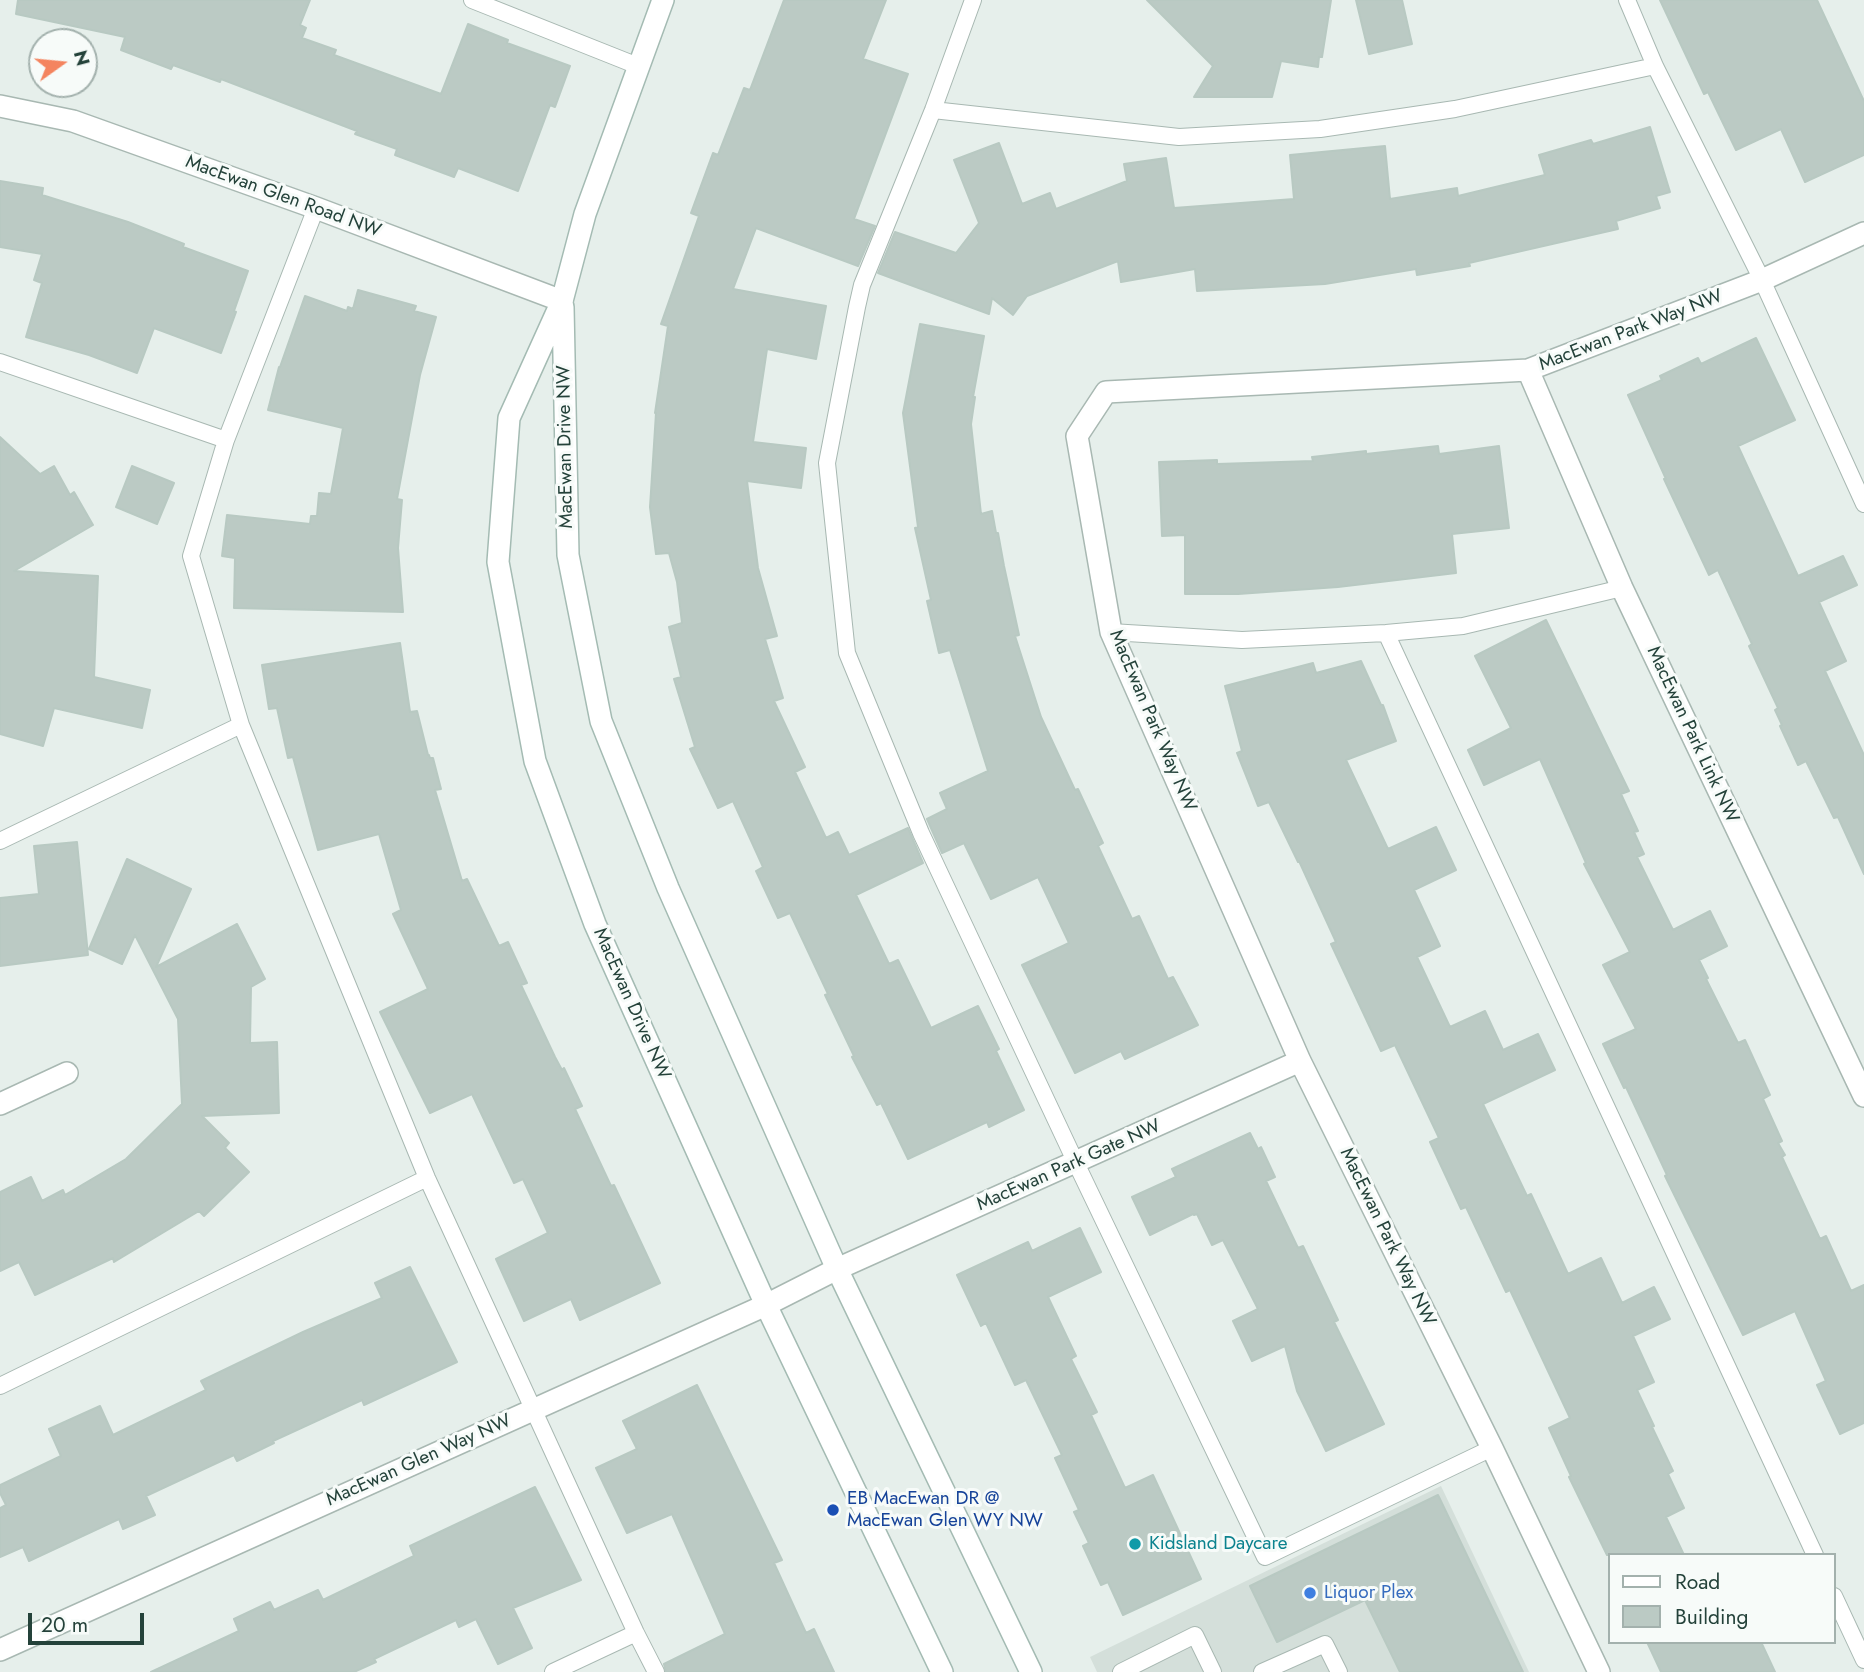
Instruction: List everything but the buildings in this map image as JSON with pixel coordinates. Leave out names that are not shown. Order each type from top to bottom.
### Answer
[{"type":"street","name":"MacEwan Drive NW","points":[[663,0],[585,214],[562,301],[509,418],[498,562],[535,761],[595,924],[766,1304],[942,1672]]},
{"type":"street","name":"MacEwan Glen Road NW","points":[[0,106],[73,121],[316,208],[562,301]]},
{"type":"street","name":"MacEwan Park Way NW","points":[[1599,1672],[1492,1448],[1300,1061],[1111,632],[1077,436],[1106,392],[1528,370],[1762,280],[1864,233]]},
{"type":"street","name":"MacEwan Drive NW","points":[[562,301],[568,555],[601,721],[668,888],[837,1269],[1031,1672]]},
{"type":"street","name":"MacEwan Park Link NW","points":[[1528,370],[1622,588],[1864,1096]]},
{"type":"street","name":"MacEwan Park Gate NW","points":[[837,1269],[1300,1061]]},
{"type":"street","points":[[0,1104],[67,1073]]},
{"type":"street","name":"MacEwan Glen Way NW","points":[[0,1650],[766,1304],[837,1269]]},
{"type":"lane","points":[[472,0],[638,66]]},
{"type":"lane","points":[[973,0],[933,110],[862,285],[827,463],[847,653],[921,833],[1265,1557],[1492,1448]]},
{"type":"lane","points":[[1627,0],[1655,66],[1762,280],[1864,503]]},
{"type":"lane","points":[[933,110],[1179,137],[1320,129],[1454,108],[1655,66]]},
{"type":"lane","points":[[316,208],[226,440],[191,556],[241,725],[427,1178],[656,1672]]},
{"type":"lane","points":[[0,362],[226,440]]},
{"type":"lane","points":[[1111,632],[1242,640],[1386,633],[1463,626],[1622,588]]},
{"type":"lane","points":[[1386,633],[1814,1553]]},
{"type":"lane","points":[[0,841],[241,725]]},
{"type":"lane","points":[[0,1386],[427,1178]]},
{"type":"lane","points":[[1836,1600],[1864,1660]]},
{"type":"lane","points":[[553,1672],[636,1633]]},
{"type":"lane","points":[[1121,1672],[1195,1635],[1213,1672]]},
{"type":"lane","points":[[1262,1672],[1325,1644],[1339,1672]]},
{"type":"shaded area","points":[[1441,1486],[1529,1672],[1097,1672],[1090,1657]]},
{"type":"place","name":"EB MacEwan DR @ MacEwan Glen WY NW","points":[[833,1510]]},
{"type":"place","name":"Kidsland Daycare","points":[[1135,1544]]},
{"type":"place","name":"Liquor Plex","points":[[1310,1593]]}]
